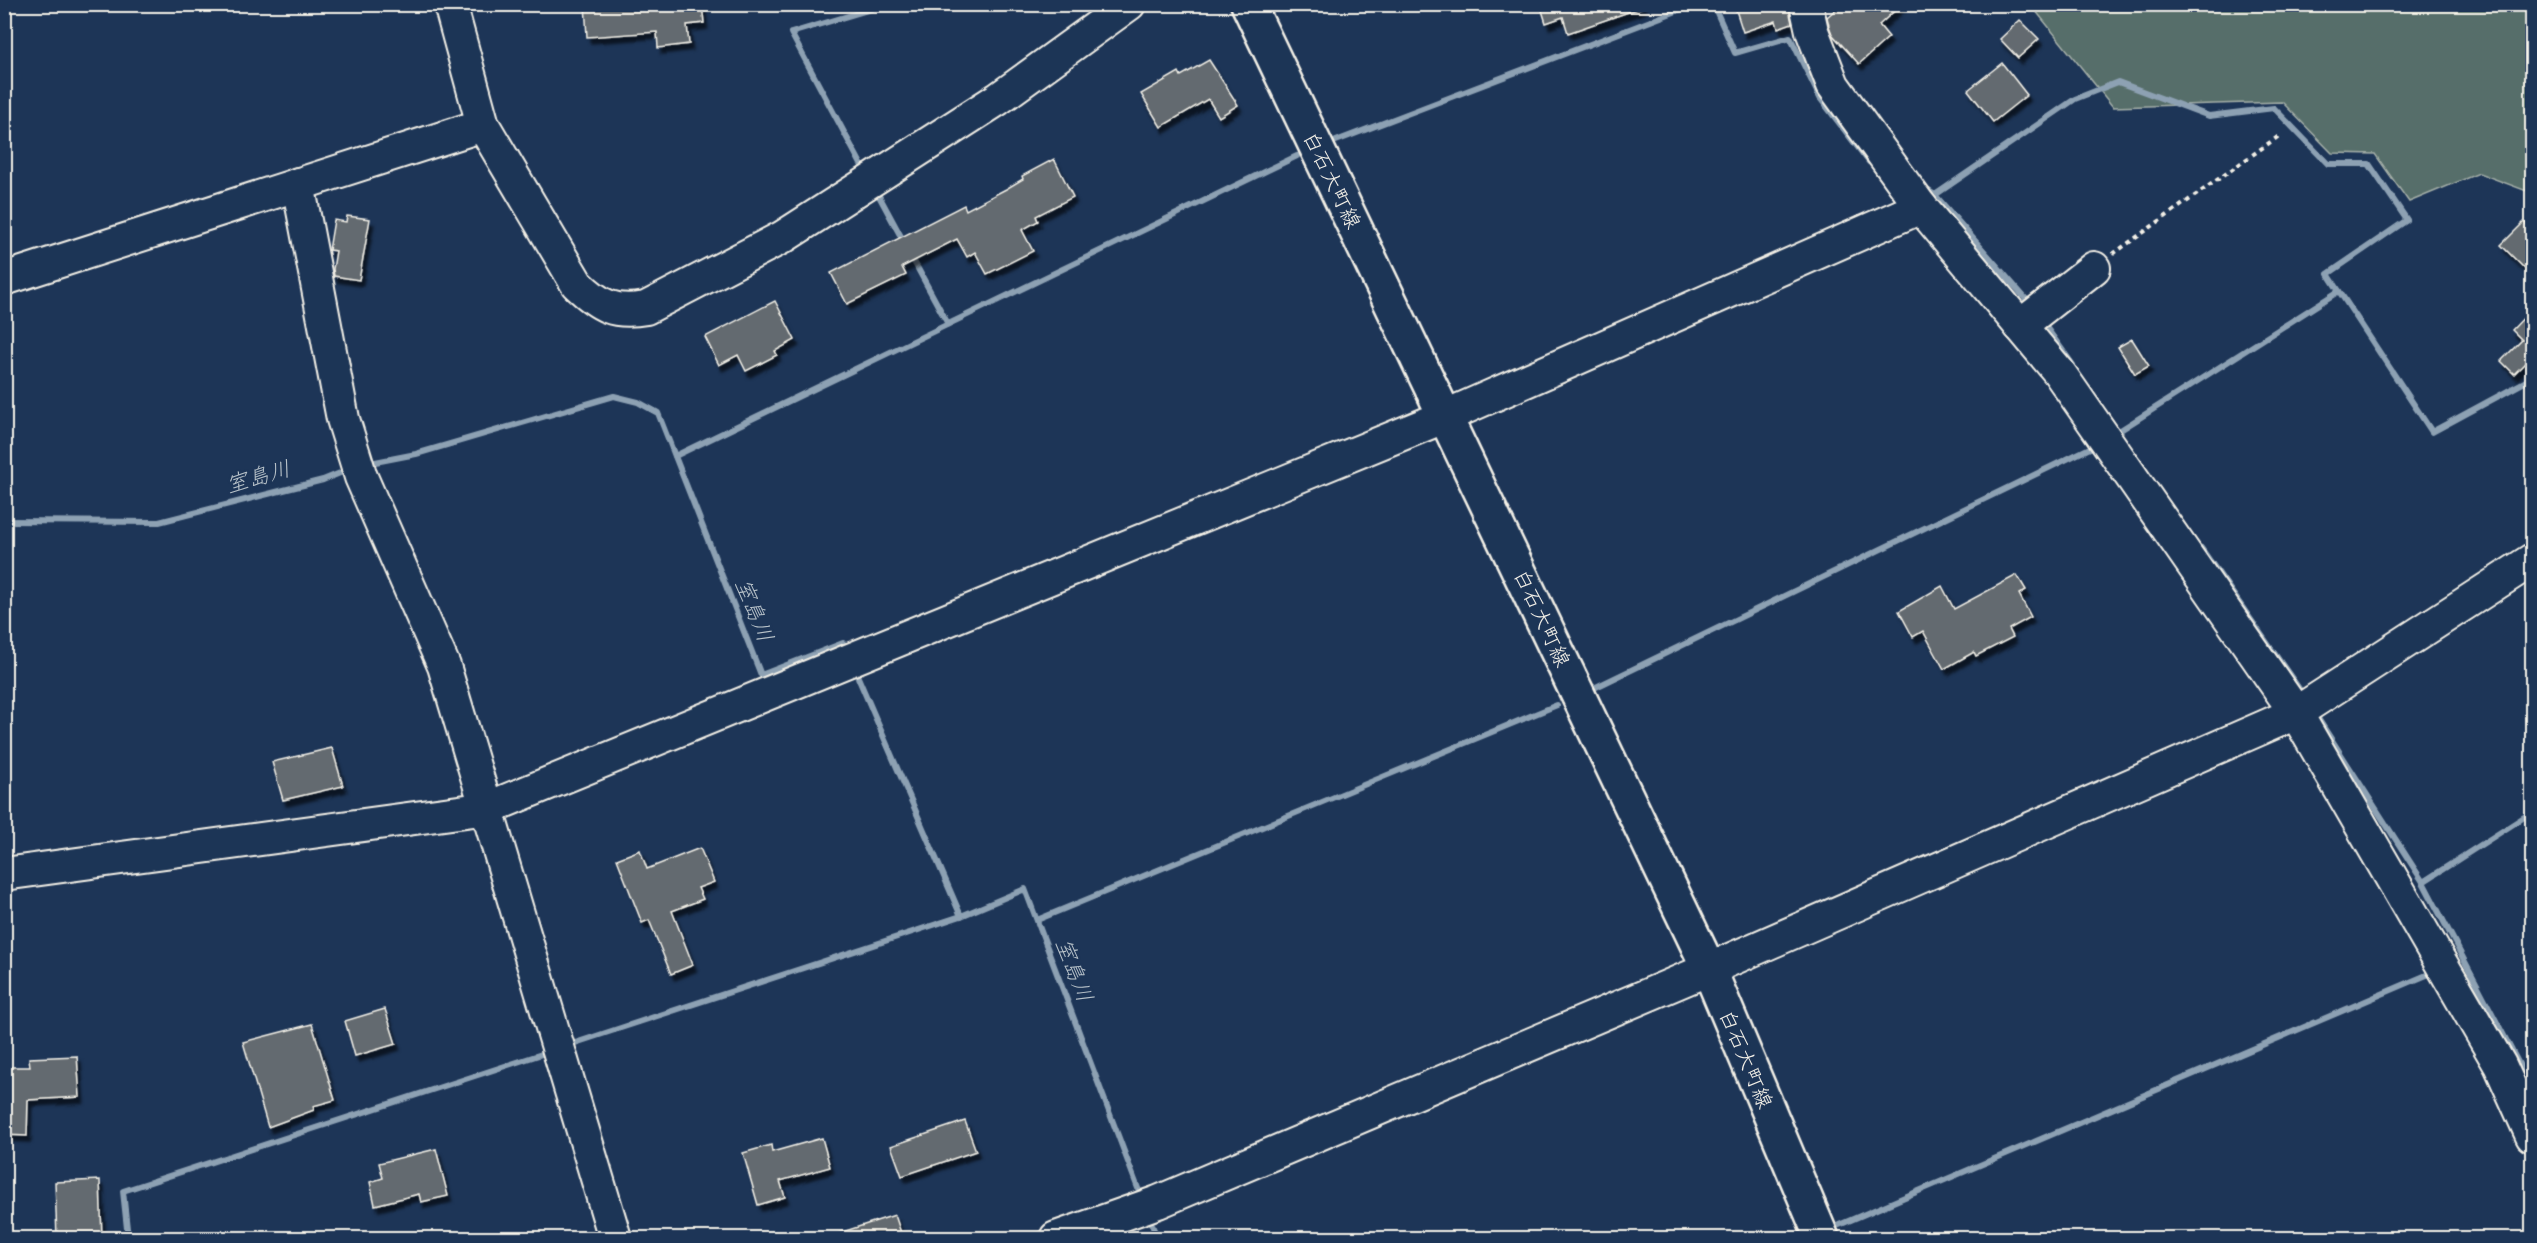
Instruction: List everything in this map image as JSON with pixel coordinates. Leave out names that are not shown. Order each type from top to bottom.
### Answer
[{"type":"main road","name":"白石大町線","points":[[1248,4],[1709,969],[1822,1239]]},
{"type":"street","points":[[450,4],[483,125],[577,284],[596,302],[624,312],[646,308],[783,237],[998,99],[1129,4]]},
{"type":"street","points":[[1806,4],[1812,31],[1833,85],[1921,207],[2031,317],[2058,371],[2296,713],[2500,1065],[2532,1136]]},
{"type":"street","points":[[4,279],[483,125]]},
{"type":"street","points":[[298,184],[343,419],[357,466],[444,666],[615,1239]]},
{"type":"street","points":[[4,874],[488,808],[1446,417],[1921,207]]},
{"type":"street","points":[[2031,317],[2094,268]]},
{"type":"street","points":[[1056,1239],[1145,1207],[1709,969],[2296,713],[2532,560]]},
{"type":"path","points":[[2094,268],[2279,136]]},
{"type":"green space","points":[[2031,5],[2532,5],[2532,193],[2479,173],[2409,202],[2375,154],[2332,153],[2282,102],[2113,107]]},
{"type":"building","points":[[585,4],[702,4],[704,23],[687,25],[689,44],[658,48],[657,32],[587,37]]},
{"type":"building","points":[[1540,4],[1643,4],[1643,7],[1568,33],[1563,17],[1546,23]]},
{"type":"building","points":[[1734,4],[1788,4],[1792,23],[1778,28],[1776,21],[1743,32]]},
{"type":"building","points":[[1842,4],[1902,4],[1879,25],[1889,37],[1859,64],[1832,34],[1829,26],[1827,17]]},
{"type":"building","points":[[2020,20],[2039,39],[2018,58],[2000,39]]},
{"type":"building","points":[[1209,60],[1238,105],[1219,117],[1208,99],[1161,127],[1141,94],[1179,72],[1181,76]]},
{"type":"building","points":[[2002,63],[2027,95],[1993,122],[1968,90]]},
{"type":"building","points":[[1054,159],[1073,197],[1036,216],[1038,221],[1022,230],[1033,251],[987,274],[975,252],[967,257],[957,239],[902,267],[906,275],[847,304],[831,273],[964,205],[966,210],[1006,189],[1023,179],[1022,176]]},
{"type":"building","points":[[347,216],[370,219],[359,280],[334,276],[336,251],[329,250],[334,220],[346,222]]},
{"type":"building","points":[[2524,222],[2532,230],[2532,276],[2501,245]]},
{"type":"building","points":[[775,301],[795,340],[775,351],[777,355],[746,371],[738,355],[719,365],[705,337]]},
{"type":"building","points":[[2532,309],[2532,356],[2514,374],[2501,361],[2522,340],[2512,330]]},
{"type":"building","points":[[2132,339],[2149,366],[2135,374],[2118,347]]},
{"type":"building","points":[[2017,575],[2026,590],[2019,594],[2031,617],[2009,629],[2013,637],[1976,656],[1974,652],[1944,669],[1923,631],[1913,637],[1899,611],[1942,586],[1954,609]]},
{"type":"building","points":[[332,748],[343,786],[283,800],[272,762]]},
{"type":"building","points":[[700,848],[714,882],[698,888],[703,899],[672,911],[693,965],[671,974],[649,920],[642,923],[617,859],[640,850],[647,869]]},
{"type":"building","points":[[385,1009],[396,1044],[355,1056],[345,1021]]},
{"type":"building","points":[[312,1024],[335,1100],[313,1106],[314,1110],[268,1127],[243,1042]]},
{"type":"building","points":[[77,1056],[80,1097],[28,1100],[27,1136],[4,1135],[4,1067],[30,1067],[29,1058]]},
{"type":"building","points":[[965,1121],[976,1151],[902,1176],[891,1146]]},
{"type":"building","points":[[822,1138],[830,1167],[780,1181],[785,1197],[758,1205],[743,1153],[771,1145],[772,1152]]},
{"type":"building","points":[[436,1149],[448,1196],[421,1202],[419,1194],[375,1205],[370,1182],[383,1178],[379,1163]]},
{"type":"building","points":[[100,1180],[102,1239],[57,1239],[55,1182]]},
{"type":"building","points":[[895,1215],[903,1239],[833,1239],[833,1235]]},
{"type":"waterway","points":[[4,6],[10,4]]},
{"type":"waterway","points":[[862,166],[791,33],[888,4]]},
{"type":"waterway","points":[[1336,141],[1695,4]]},
{"type":"waterway","points":[[1713,4],[1735,53],[1790,37],[1820,98],[1869,162]]},
{"type":"waterway","points":[[1935,195],[2075,99],[2118,82],[2209,116],[2274,108],[2328,164],[2369,164],[2407,220],[2328,274],[2339,291]]},
{"type":"waterway","points":[[675,456],[1297,156]]},
{"type":"waterway","points":[[1924,188],[1935,195],[2032,306]]},
{"type":"waterway","points":[[878,194],[905,244]]},
{"type":"waterway","points":[[911,256],[948,324]]},
{"type":"waterway","points":[[2119,431],[2339,291],[2432,432],[2532,378]]},
{"type":"waterway","points":[[2041,320],[2073,365]]},
{"type":"waterway","name":"室島川","points":[[365,464],[416,454],[614,396],[638,402],[658,413],[761,675],[843,643],[846,650]]},
{"type":"waterway","points":[[1594,688],[2094,446]]},
{"type":"waterway","name":"室島川","points":[[4,521],[159,522],[323,480],[350,469]]},
{"type":"waterway","points":[[2201,548],[2302,693]]},
{"type":"waterway","name":"室島川","points":[[854,668],[961,916],[1025,889],[1142,1199]]},
{"type":"waterway","points":[[1037,920],[1557,705]]},
{"type":"waterway","points":[[2319,720],[2423,882]]},
{"type":"waterway","points":[[2532,812],[2423,882],[2532,1089]]},
{"type":"waterway","points":[[566,1046],[961,916]]},
{"type":"waterway","points":[[1839,1225],[2429,974]]},
{"type":"waterway","points":[[128,1238],[123,1191],[551,1051]]},
{"type":"waterway","name":"室島川","points":[[1148,1214],[1157,1238]]}]
